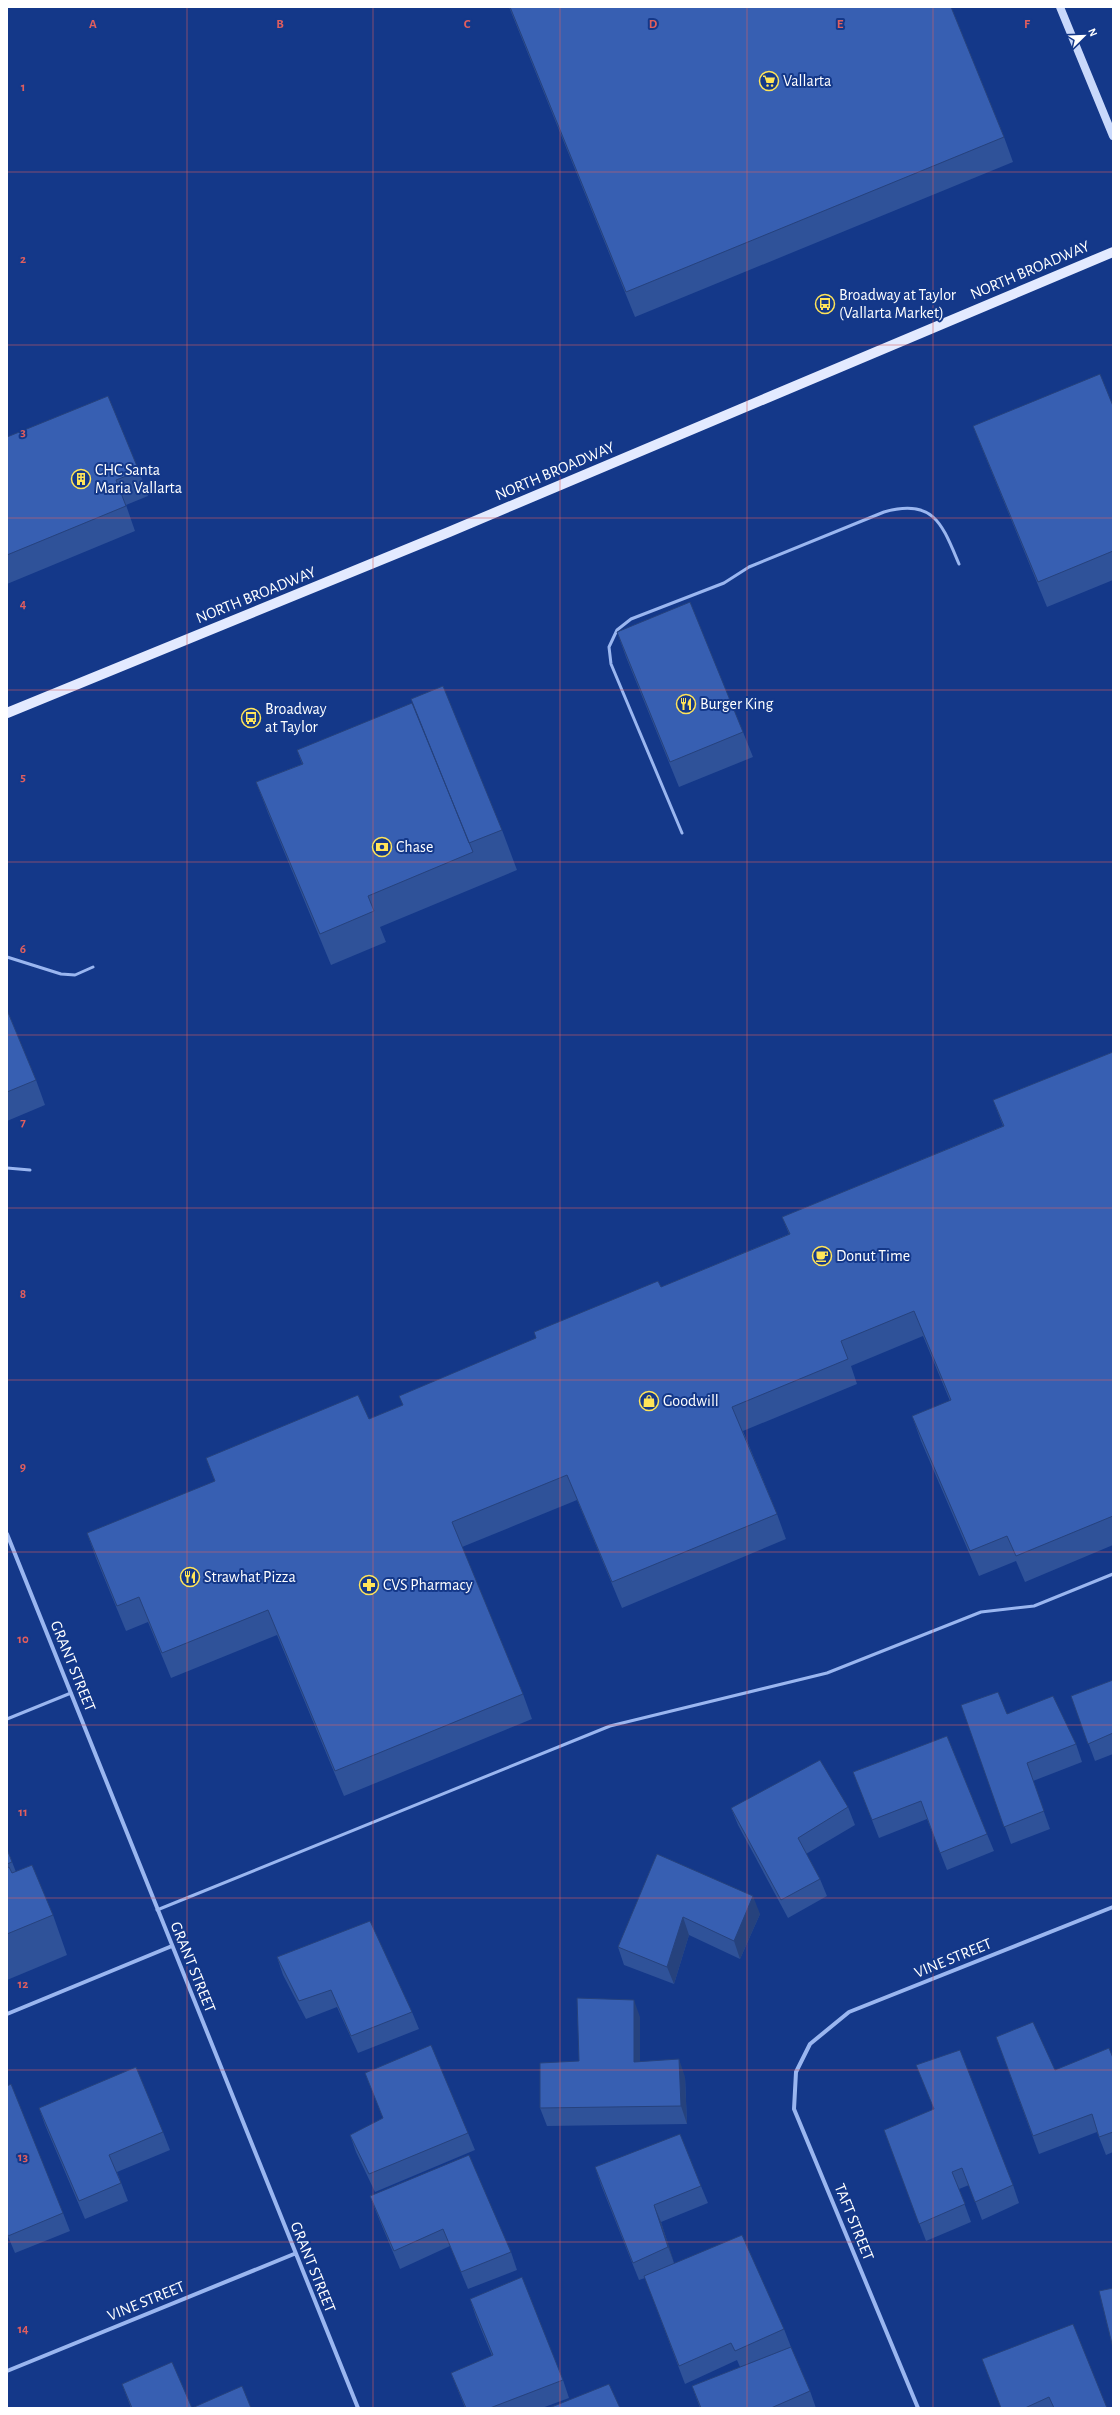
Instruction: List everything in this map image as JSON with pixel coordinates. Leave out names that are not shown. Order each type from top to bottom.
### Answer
[{"type":"main road","name":"NORTH BROADWAY","points":[[7,713],[449,532],[1113,252]]},
{"type":"street","points":[[1060,7],[1113,136]]},
{"type":"street","name":"GRANT STREET","points":[[7,1534],[294,2254],[358,2408]]},
{"type":"street","name":"VINE STREET","points":[[810,2044],[849,2012],[1113,1907]]},
{"type":"street","points":[[7,2014],[172,1946]]},
{"type":"street","name":"TAFT STREET","points":[[810,2044],[796,2072],[794,2109],[918,2408]]},
{"type":"street","name":"VINE STREET","points":[[7,2371],[294,2254]]},
{"type":"lane","points":[[682,833],[611,664],[610,647],[617,630],[631,619],[724,583],[749,567],[884,512],[902,507],[920,508],[936,519],[946,534],[959,564]]},
{"type":"lane","points":[[7,957],[61,974],[75,974],[92,967]]},
{"type":"lane","points":[[7,1168],[30,1170]]},
{"type":"lane","points":[[157,1910],[610,1726],[827,1673],[981,1612],[1034,1606],[1113,1574]]},
{"type":"lane","points":[[7,1719],[71,1693]]},
{"type":"building","points":[[510,7],[951,7],[1004,137],[626,292]]},
{"type":"building","points":[[1100,374],[1113,406],[1113,551],[1038,582],[973,426]]},
{"type":"building","name":"CHC Santa Maria Vallarta","points":[[108,396],[139,471],[116,480],[126,506],[7,555],[7,437]]},
{"type":"building","points":[[690,602],[743,732],[670,762],[617,632]]},
{"type":"building","points":[[443,686],[502,830],[469,843],[411,699]]},
{"type":"building","points":[[412,703],[473,852],[368,896],[374,911],[320,934],[256,782],[303,764],[297,750]]},
{"type":"building","points":[[7,1010],[36,1080],[7,1092]]},
{"type":"building","points":[[1113,1052],[1113,1516],[1016,1556],[1007,1536],[970,1551],[912,1416],[951,1400],[914,1311],[841,1341],[848,1359],[732,1407],[777,1514],[612,1582],[567,1475],[452,1522],[523,1694],[335,1771],[268,1610],[162,1653],[139,1597],[117,1606],[87,1533],[215,1481],[206,1458],[358,1395],[369,1419],[403,1405],[399,1396],[536,1338],[534,1332],[658,1281],[661,1287],[790,1234],[782,1217],[1004,1126],[993,1100]]},
{"type":"building","points":[[1113,1680],[1113,1733],[1088,1744],[1071,1696]]},
{"type":"building","points":[[998,1692],[1007,1714],[1053,1696],[1076,1744],[1027,1763],[1044,1811],[1004,1827],[961,1705]]},
{"type":"building","points":[[947,1736],[987,1834],[940,1853],[921,1801],[872,1820],[853,1772]]},
{"type":"building","points":[[820,1760],[848,1807],[798,1838],[820,1879],[781,1900],[731,1808]]},
{"type":"building","points":[[7,1849],[12,1862],[7,1864]]},
{"type":"building","points":[[657,1854],[753,1896],[734,1941],[683,1917],[667,1967],[618,1947]]},
{"type":"building","points":[[32,1865],[53,1915],[7,1934],[7,1868],[9,1867],[12,1873]]},
{"type":"building","points":[[370,1921],[412,2012],[351,2036],[331,1990],[299,2001],[277,1957]]},
{"type":"building","points":[[577,1998],[634,2000],[634,2062],[679,2059],[681,2106],[540,2108],[540,2063],[579,2061]]},
{"type":"building","points":[[1033,2022],[1055,2070],[1109,2048],[1113,2058],[1113,2132],[1099,2137],[1092,2114],[1033,2136],[996,2037]]},
{"type":"building","points":[[431,2045],[468,2133],[369,2174],[350,2135],[383,2118],[365,2073]]},
{"type":"building","points":[[960,2050],[1013,2185],[975,2202],[962,2168],[952,2172],[965,2204],[919,2224],[884,2130],[934,2109],[916,2065]]},
{"type":"building","points":[[136,2067],[163,2132],[109,2155],[121,2183],[79,2201],[39,2108]]},
{"type":"building","points":[[11,2084],[63,2213],[8,2236],[7,2086]]},
{"type":"building","points":[[680,2134],[701,2186],[654,2205],[668,2247],[633,2263],[595,2167]]},
{"type":"building","points":[[469,2155],[511,2252],[461,2272],[443,2229],[394,2251],[370,2196]]},
{"type":"building","points":[[742,2235],[784,2329],[735,2351],[731,2343],[679,2366],[644,2276]]},
{"type":"building","points":[[522,2277],[563,2380],[490,2408],[466,2408],[451,2373],[493,2355],[470,2299]]},
{"type":"building","points":[[1113,2288],[1113,2348],[1099,2291]]},
{"type":"building","points":[[1073,2324],[1107,2408],[1054,2408],[1049,2397],[1025,2408],[1001,2408],[982,2359]]},
{"type":"building","points":[[791,2347],[810,2391],[771,2408],[701,2408],[692,2386]]},
{"type":"building","points":[[172,2362],[192,2408],[132,2408],[122,2384]]},
{"type":"building","points":[[609,2384],[620,2408],[549,2408]]},
{"type":"building","points":[[242,2386],[251,2408],[192,2408]]},
{"type":"place","name":"Vallarta","points":[[769,81]]},
{"type":"place","name":"Broadway at Taylor (Vallarta Market)","points":[[825,304]]},
{"type":"place","name":"CHC Santa Maria Vallarta","points":[[81,479]]},
{"type":"place","name":"Burger King","points":[[686,704]]},
{"type":"place","name":"Broadway at Taylor","points":[[251,718]]},
{"type":"place","name":"Chase","points":[[382,847]]},
{"type":"place","name":"Donut Time","points":[[822,1256]]},
{"type":"place","name":"Goodwill","points":[[649,1401]]},
{"type":"place","name":"Strawhat Pizza","points":[[190,1577]]},
{"type":"place","name":"CVS Pharmacy","points":[[369,1585]]}]
